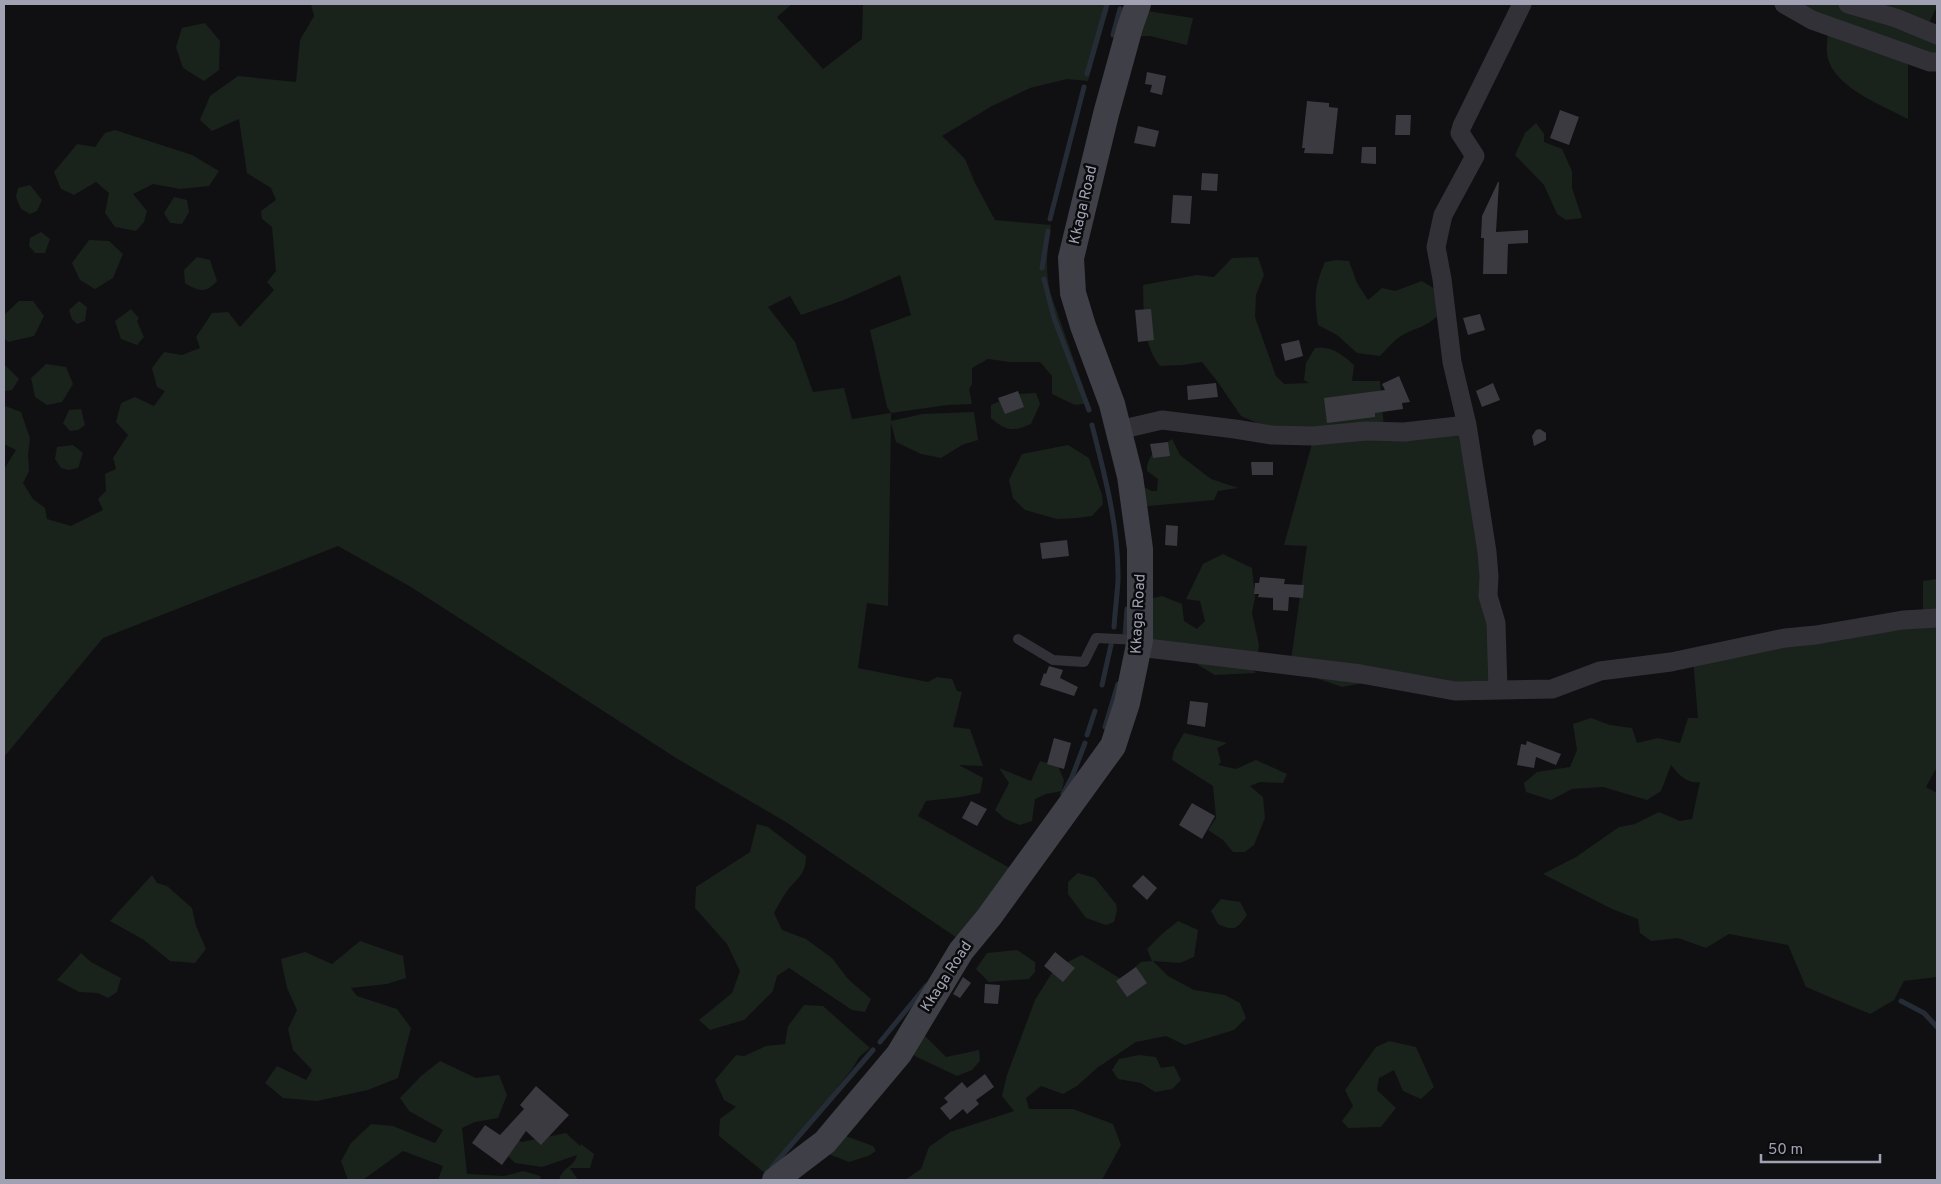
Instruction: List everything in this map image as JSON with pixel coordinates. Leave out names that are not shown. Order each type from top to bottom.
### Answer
[{"type":"street","name":"Kkaga Road","points":[[775,1180],[825,1142],[899,1054],[961,951],[1113,746],[1131,687],[1139,645],[1140,549],[1130,476],[1112,404],[1083,326],[1073,293],[1071,258],[1106,114],[1138,4]]},
{"type":"street","points":[[1498,689],[1496,622],[1488,596],[1487,552],[1467,425],[1452,362],[1442,279],[1436,248],[1443,215],[1475,156],[1460,133],[1462,126],[1522,4]]},
{"type":"street","points":[[1784,4],[1812,20],[1930,62],[1937,62]]},
{"type":"street","points":[[1848,4],[1896,18],[1937,35]]},
{"type":"street","points":[[1119,430],[1162,420],[1272,435],[1313,436],[1366,431],[1404,432],[1467,425]]},
{"type":"street","points":[[1139,645],[1147,648],[1361,674],[1455,691],[1552,689],[1600,671],[1671,662],[1785,638],[1816,635],[1903,620],[1937,618]]},
{"type":"lane","points":[[1018,639],[1053,660],[1084,662],[1096,638],[1139,645]]},
{"type":"shaded area","points":[[311,4],[792,4],[777,17],[823,69],[862,39],[863,5],[865,4],[1110,4],[1088,81],[1067,79],[1030,88],[992,106],[942,136],[965,159],[975,183],[995,220],[1051,225],[1047,258],[1050,292],[1089,403],[1075,405],[1052,394],[1052,376],[1040,362],[1010,362],[988,359],[972,368],[972,384],[969,389],[972,404],[947,405],[891,413],[891,421],[922,414],[974,412],[978,440],[962,445],[941,458],[921,454],[896,442],[891,423],[888,606],[867,603],[858,668],[928,682],[937,677],[952,679],[957,691],[962,692],[953,727],[970,729],[983,766],[959,765],[983,778],[980,793],[926,801],[918,816],[1015,871],[963,942],[786,822],[676,758],[411,587],[338,546],[103,638],[4,757],[4,469],[16,450],[4,444],[4,407],[21,412],[30,438],[29,471],[23,483],[33,499],[45,508],[47,519],[71,526],[103,510],[98,499],[106,491],[105,474],[116,469],[113,458],[128,435],[116,422],[121,403],[135,397],[154,406],[165,391],[157,387],[152,368],[164,352],[182,355],[200,348],[196,337],[212,313],[228,312],[240,327],[274,290],[267,282],[276,271],[272,227],[262,219],[261,211],[276,200],[271,188],[247,173],[239,119],[212,131],[200,120],[210,96],[238,76],[296,82],[300,40],[314,16]],"holes":[[[900,275],[911,315],[870,330],[887,407],[891,413],[852,419],[844,388],[813,392],[795,342],[768,307],[790,296],[801,315],[844,300]]]},
{"type":"shaded area","points":[[1791,4],[1836,4],[1895,23],[1937,40],[1937,57]]},
{"type":"shaded area","points":[[1860,4],[1937,4],[1937,6],[1927,28]]},
{"type":"shaded area","points":[[1120,7],[1193,18],[1187,45],[1150,36],[1114,36]]},
{"type":"shaded area","points":[[205,23],[220,41],[219,70],[204,81],[183,68],[176,47],[182,28]]},
{"type":"shaded area","points":[[1828,33],[1908,61],[1908,119],[1864,96],[1835,73],[1827,56]]},
{"type":"shaded area","points":[[1536,123],[1544,134],[1544,142],[1562,149],[1572,171],[1572,188],[1582,218],[1566,220],[1557,214],[1544,185],[1515,155],[1525,133]]},
{"type":"shaded area","points":[[115,130],[192,155],[219,171],[209,186],[180,189],[153,184],[133,194],[147,211],[144,222],[136,231],[115,227],[105,213],[109,193],[96,182],[74,195],[61,189],[54,172],[77,144],[95,147],[105,133]]},
{"type":"shaded area","points":[[30,185],[42,200],[37,211],[30,214],[21,209],[16,197],[18,188]]},
{"type":"shaded area","points":[[174,197],[187,200],[189,212],[182,224],[170,223],[164,213]]},
{"type":"shaded area","points":[[41,232],[50,239],[45,253],[35,253],[29,246],[30,238]]},
{"type":"shaded area","points":[[89,240],[109,241],[123,254],[113,278],[95,289],[80,280],[72,263]]},
{"type":"shaded area","points":[[197,257],[210,260],[217,281],[209,288],[202,290],[185,283],[184,270]]},
{"type":"shaded area","points":[[1258,257],[1264,275],[1256,295],[1255,317],[1276,376],[1284,384],[1309,383],[1304,380],[1306,363],[1315,348],[1331,349],[1354,365],[1352,381],[1380,381],[1384,428],[1335,431],[1264,426],[1241,416],[1202,362],[1160,366],[1154,357],[1147,338],[1143,285],[1197,275],[1214,277],[1232,258]]},
{"type":"shaded area","points":[[1336,260],[1349,261],[1357,283],[1368,300],[1382,288],[1395,291],[1422,281],[1435,289],[1437,316],[1429,323],[1398,338],[1380,356],[1357,353],[1337,335],[1318,325],[1316,307],[1317,286],[1325,262]]},
{"type":"shaded area","points":[[19,301],[33,301],[44,316],[34,336],[8,342],[4,338],[4,315]]},
{"type":"shaded area","points":[[79,301],[87,307],[85,321],[77,324],[72,319],[69,310]]},
{"type":"shaded area","points":[[131,309],[139,318],[137,321],[144,337],[137,345],[121,339],[115,321]]},
{"type":"shaded area","points":[[4,364],[19,379],[12,390],[4,391]]},
{"type":"shaded area","points":[[46,364],[66,367],[73,384],[62,402],[47,405],[35,397],[31,378]]},
{"type":"shaded area","points":[[1036,393],[1040,404],[1031,424],[1010,429],[1001,426],[991,418],[991,405],[1016,394]]},
{"type":"shaded area","points":[[81,409],[85,425],[78,430],[70,431],[63,423],[69,410]]},
{"type":"shaded area","points":[[1465,429],[1491,626],[1490,682],[1363,683],[1342,687],[1316,678],[1306,662],[1291,660],[1307,546],[1284,545],[1313,440]]},
{"type":"shaded area","points":[[1172,439],[1180,455],[1211,479],[1238,488],[1218,491],[1214,500],[1138,507],[1142,486],[1152,491],[1157,491],[1158,479],[1147,471],[1151,455]]},
{"type":"shaded area","points":[[73,445],[83,453],[78,468],[68,470],[61,468],[55,459],[57,447]]},
{"type":"shaded area","points":[[1068,445],[1089,458],[1102,495],[1103,504],[1092,516],[1077,518],[1057,519],[1025,510],[1013,498],[1009,480],[1022,454]]},
{"type":"shaded area","points":[[1223,554],[1252,568],[1255,597],[1252,613],[1259,645],[1258,653],[1246,663],[1256,673],[1215,675],[1198,665],[1187,647],[1156,643],[1143,635],[1145,600],[1162,596],[1182,604],[1184,621],[1197,629],[1205,621],[1200,601],[1186,599],[1203,564]]},
{"type":"shaded area","points":[[1937,579],[1937,615],[1923,616],[1923,581]]},
{"type":"shaded area","points":[[1937,621],[1937,767],[1926,787],[1937,793],[1937,977],[1904,981],[1894,1000],[1870,1014],[1806,987],[1788,945],[1729,934],[1706,948],[1678,938],[1651,941],[1640,933],[1638,919],[1612,909],[1543,874],[1576,857],[1619,827],[1635,824],[1659,812],[1680,821],[1692,819],[1700,782],[1687,780],[1671,765],[1661,791],[1647,800],[1603,787],[1572,789],[1551,800],[1526,792],[1524,783],[1537,772],[1570,767],[1577,750],[1573,724],[1591,718],[1610,725],[1632,728],[1637,743],[1658,738],[1680,743],[1688,718],[1698,718],[1693,659]]},
{"type":"shaded area","points":[[1184,733],[1227,743],[1217,748],[1221,762],[1218,765],[1236,769],[1256,760],[1287,774],[1283,783],[1260,782],[1250,786],[1263,797],[1265,818],[1254,845],[1245,852],[1233,852],[1223,840],[1208,830],[1216,818],[1213,786],[1172,760],[1174,750]]},
{"type":"shaded area","points":[[1040,761],[1058,766],[1064,780],[1062,791],[1046,794],[1035,799],[1032,821],[1020,825],[1005,819],[995,810],[1009,783],[999,768],[1031,781]]},
{"type":"shaded area","points":[[757,824],[768,827],[806,856],[803,872],[787,891],[774,913],[782,930],[806,939],[832,958],[848,979],[871,999],[865,1012],[852,1010],[789,968],[777,976],[773,991],[744,1020],[710,1030],[699,1020],[732,993],[740,971],[727,944],[695,908],[696,887],[750,852]]},
{"type":"shaded area","points":[[1078,873],[1095,878],[1116,904],[1117,910],[1114,922],[1106,925],[1086,918],[1068,894],[1068,882]]},
{"type":"shaded area","points":[[152,875],[157,883],[167,886],[192,908],[196,926],[206,949],[195,963],[170,961],[144,940],[110,921]]},
{"type":"shaded area","points":[[1221,899],[1240,902],[1247,915],[1235,928],[1228,928],[1218,924],[1211,911]]},
{"type":"shaded area","points":[[1178,921],[1198,930],[1194,957],[1180,963],[1153,961],[1168,976],[1194,990],[1225,995],[1240,1003],[1246,1018],[1234,1030],[1185,1045],[1166,1036],[1136,1042],[1097,1068],[1077,1086],[1063,1094],[1041,1086],[1026,1098],[1029,1109],[1073,1109],[1113,1124],[1121,1145],[1102,1180],[905,1180],[921,1169],[929,1147],[950,1132],[1014,1111],[1002,1096],[1007,1075],[1035,1000],[1055,968],[1082,955],[1121,979],[1141,962],[1152,961],[1147,949]]},
{"type":"shaded area","points":[[360,941],[403,956],[406,978],[387,984],[351,988],[357,996],[397,1009],[411,1028],[398,1078],[368,1090],[317,1101],[283,1098],[265,1083],[277,1066],[306,1080],[312,1070],[293,1050],[288,1029],[297,1010],[287,988],[281,959],[305,952],[332,964]]},
{"type":"shaded area","points":[[1017,950],[1035,962],[1035,972],[1029,979],[989,982],[976,969],[987,953]]},
{"type":"shaded area","points":[[81,953],[91,962],[121,978],[117,992],[108,998],[98,993],[79,992],[57,980]]},
{"type":"shaded area","points":[[804,1005],[823,1006],[870,1048],[860,1056],[852,1069],[793,1142],[765,1173],[719,1136],[720,1119],[736,1107],[724,1100],[715,1080],[736,1055],[744,1056],[766,1046],[785,1044],[788,1026]]},
{"type":"shaded area","points":[[922,1033],[946,1057],[979,1050],[980,1061],[972,1070],[957,1076],[897,1045]]},
{"type":"shaded area","points":[[1389,1041],[1416,1047],[1434,1087],[1421,1099],[1403,1091],[1394,1070],[1379,1078],[1377,1090],[1396,1108],[1381,1127],[1348,1128],[1342,1121],[1353,1106],[1345,1090],[1376,1047]]},
{"type":"shaded area","points":[[1139,1055],[1156,1057],[1161,1068],[1174,1066],[1181,1080],[1172,1089],[1155,1092],[1141,1083],[1118,1079],[1112,1070],[1119,1059]]},
{"type":"shaded area","points":[[440,1061],[476,1078],[499,1075],[507,1095],[498,1118],[475,1122],[462,1128],[467,1174],[504,1176],[523,1171],[540,1176],[541,1180],[438,1180],[443,1166],[403,1151],[364,1179],[348,1180],[341,1161],[351,1143],[371,1124],[393,1126],[435,1143],[443,1130],[409,1111],[400,1098],[421,1076]]},
{"type":"shaded area","points":[[566,1133],[580,1146],[581,1144],[594,1154],[590,1168],[570,1168],[578,1180],[559,1180],[563,1172],[576,1159],[577,1155],[542,1167],[515,1163],[504,1152],[515,1139],[522,1142]]},
{"type":"shaded area","points":[[843,1135],[873,1146],[876,1151],[868,1156],[849,1162],[831,1155],[822,1137]]},
{"type":"building","points":[[1147,72],[1166,76],[1162,95],[1150,92],[1152,85],[1145,84]]},
{"type":"building","points":[[1307,101],[1329,103],[1329,107],[1338,108],[1333,154],[1304,153],[1305,148],[1302,148]]},
{"type":"building","points":[[1560,110],[1579,117],[1569,145],[1550,138]]},
{"type":"building","points":[[1396,115],[1411,115],[1410,135],[1395,135]]},
{"type":"building","points":[[1138,126],[1159,131],[1155,147],[1134,143]]},
{"type":"building","points":[[1362,147],[1376,147],[1376,164],[1361,163]]},
{"type":"building","points":[[1202,173],[1218,174],[1217,191],[1201,190]]},
{"type":"building","points":[[1498,182],[1496,232],[1528,230],[1528,243],[1508,244],[1507,274],[1483,274],[1484,238],[1481,238],[1482,216]]},
{"type":"building","points":[[1173,195],[1192,196],[1190,224],[1171,223]]},
{"type":"building","points":[[1151,309],[1154,340],[1138,342],[1135,310]]},
{"type":"building","points":[[1480,314],[1485,330],[1468,335],[1463,318]]},
{"type":"building","points":[[1299,340],[1303,356],[1285,361],[1281,344]]},
{"type":"building","points":[[1399,376],[1410,402],[1402,403],[1403,409],[1375,413],[1375,417],[1327,423],[1324,398],[1385,390],[1382,384]]},
{"type":"building","points":[[1216,383],[1218,397],[1188,400],[1187,386]]},
{"type":"building","points":[[1493,383],[1500,400],[1482,407],[1476,391]]},
{"type":"building","points":[[1018,391],[1024,407],[1005,414],[998,398]]},
{"type":"building","points":[[1540,429],[1546,433],[1546,440],[1534,446],[1532,436],[1536,430]]},
{"type":"building","points":[[1168,442],[1170,456],[1153,458],[1150,444]]},
{"type":"building","points":[[1251,462],[1273,462],[1273,475],[1252,475]]},
{"type":"building","points":[[1166,525],[1178,526],[1177,546],[1165,545]]},
{"type":"building","points":[[1067,540],[1069,556],[1042,559],[1040,543]]},
{"type":"building","points":[[1260,577],[1285,579],[1284,584],[1304,585],[1303,598],[1289,597],[1288,611],[1273,610],[1273,598],[1258,597],[1259,594],[1254,594],[1255,583],[1259,583]]},
{"type":"building","points":[[1049,666],[1063,670],[1060,678],[1078,687],[1074,696],[1040,685],[1044,673],[1046,674]]},
{"type":"building","points":[[1190,701],[1208,703],[1205,727],[1187,724]]},
{"type":"building","points":[[1054,738],[1071,743],[1064,769],[1047,764]]},
{"type":"building","points":[[1527,741],[1561,754],[1556,765],[1536,757],[1534,768],[1517,765],[1521,744],[1526,745]]},
{"type":"building","points":[[971,801],[987,809],[977,826],[962,818]]},
{"type":"building","points":[[1192,803],[1215,816],[1202,839],[1179,825]]},
{"type":"building","points":[[1143,875],[1157,888],[1147,900],[1132,886]]},
{"type":"building","points":[[1055,952],[1075,968],[1063,982],[1044,966]]},
{"type":"building","points":[[1136,967],[1147,983],[1127,997],[1116,981]]},
{"type":"building","points":[[963,977],[971,983],[960,998],[953,994]]},
{"type":"building","points":[[985,984],[1000,985],[998,1004],[984,1003]]},
{"type":"building","points":[[985,1074],[994,1087],[976,1100],[979,1104],[967,1114],[963,1109],[950,1120],[940,1108],[948,1102],[944,1098],[962,1082],[967,1088]]},
{"type":"building","points":[[536,1086],[569,1115],[541,1145],[526,1131],[502,1165],[472,1143],[485,1125],[500,1135],[524,1109],[520,1105]]},
{"type":"waterway","points":[[1087,74],[1107,4]]},
{"type":"waterway","points":[[1113,35],[1120,9]]},
{"type":"waterway","points":[[1050,219],[1084,87]]},
{"type":"waterway","points":[[1042,268],[1048,231]]},
{"type":"waterway","points":[[1044,279],[1054,318],[1089,410]]},
{"type":"waterway","points":[[1092,425],[1114,522],[1118,561],[1114,627]]},
{"type":"waterway","points":[[1125,636],[1127,609]]},
{"type":"waterway","points":[[1102,685],[1111,645]]},
{"type":"waterway","points":[[1105,727],[1118,684]]},
{"type":"waterway","points":[[1087,735],[1095,711]]},
{"type":"waterway","points":[[1063,794],[1072,777],[1085,743]]},
{"type":"waterway","points":[[880,1042],[926,986]]},
{"type":"waterway","points":[[1901,1001],[1924,1013],[1937,1027]]},
{"type":"waterway","points":[[772,1167],[873,1050]]}]
